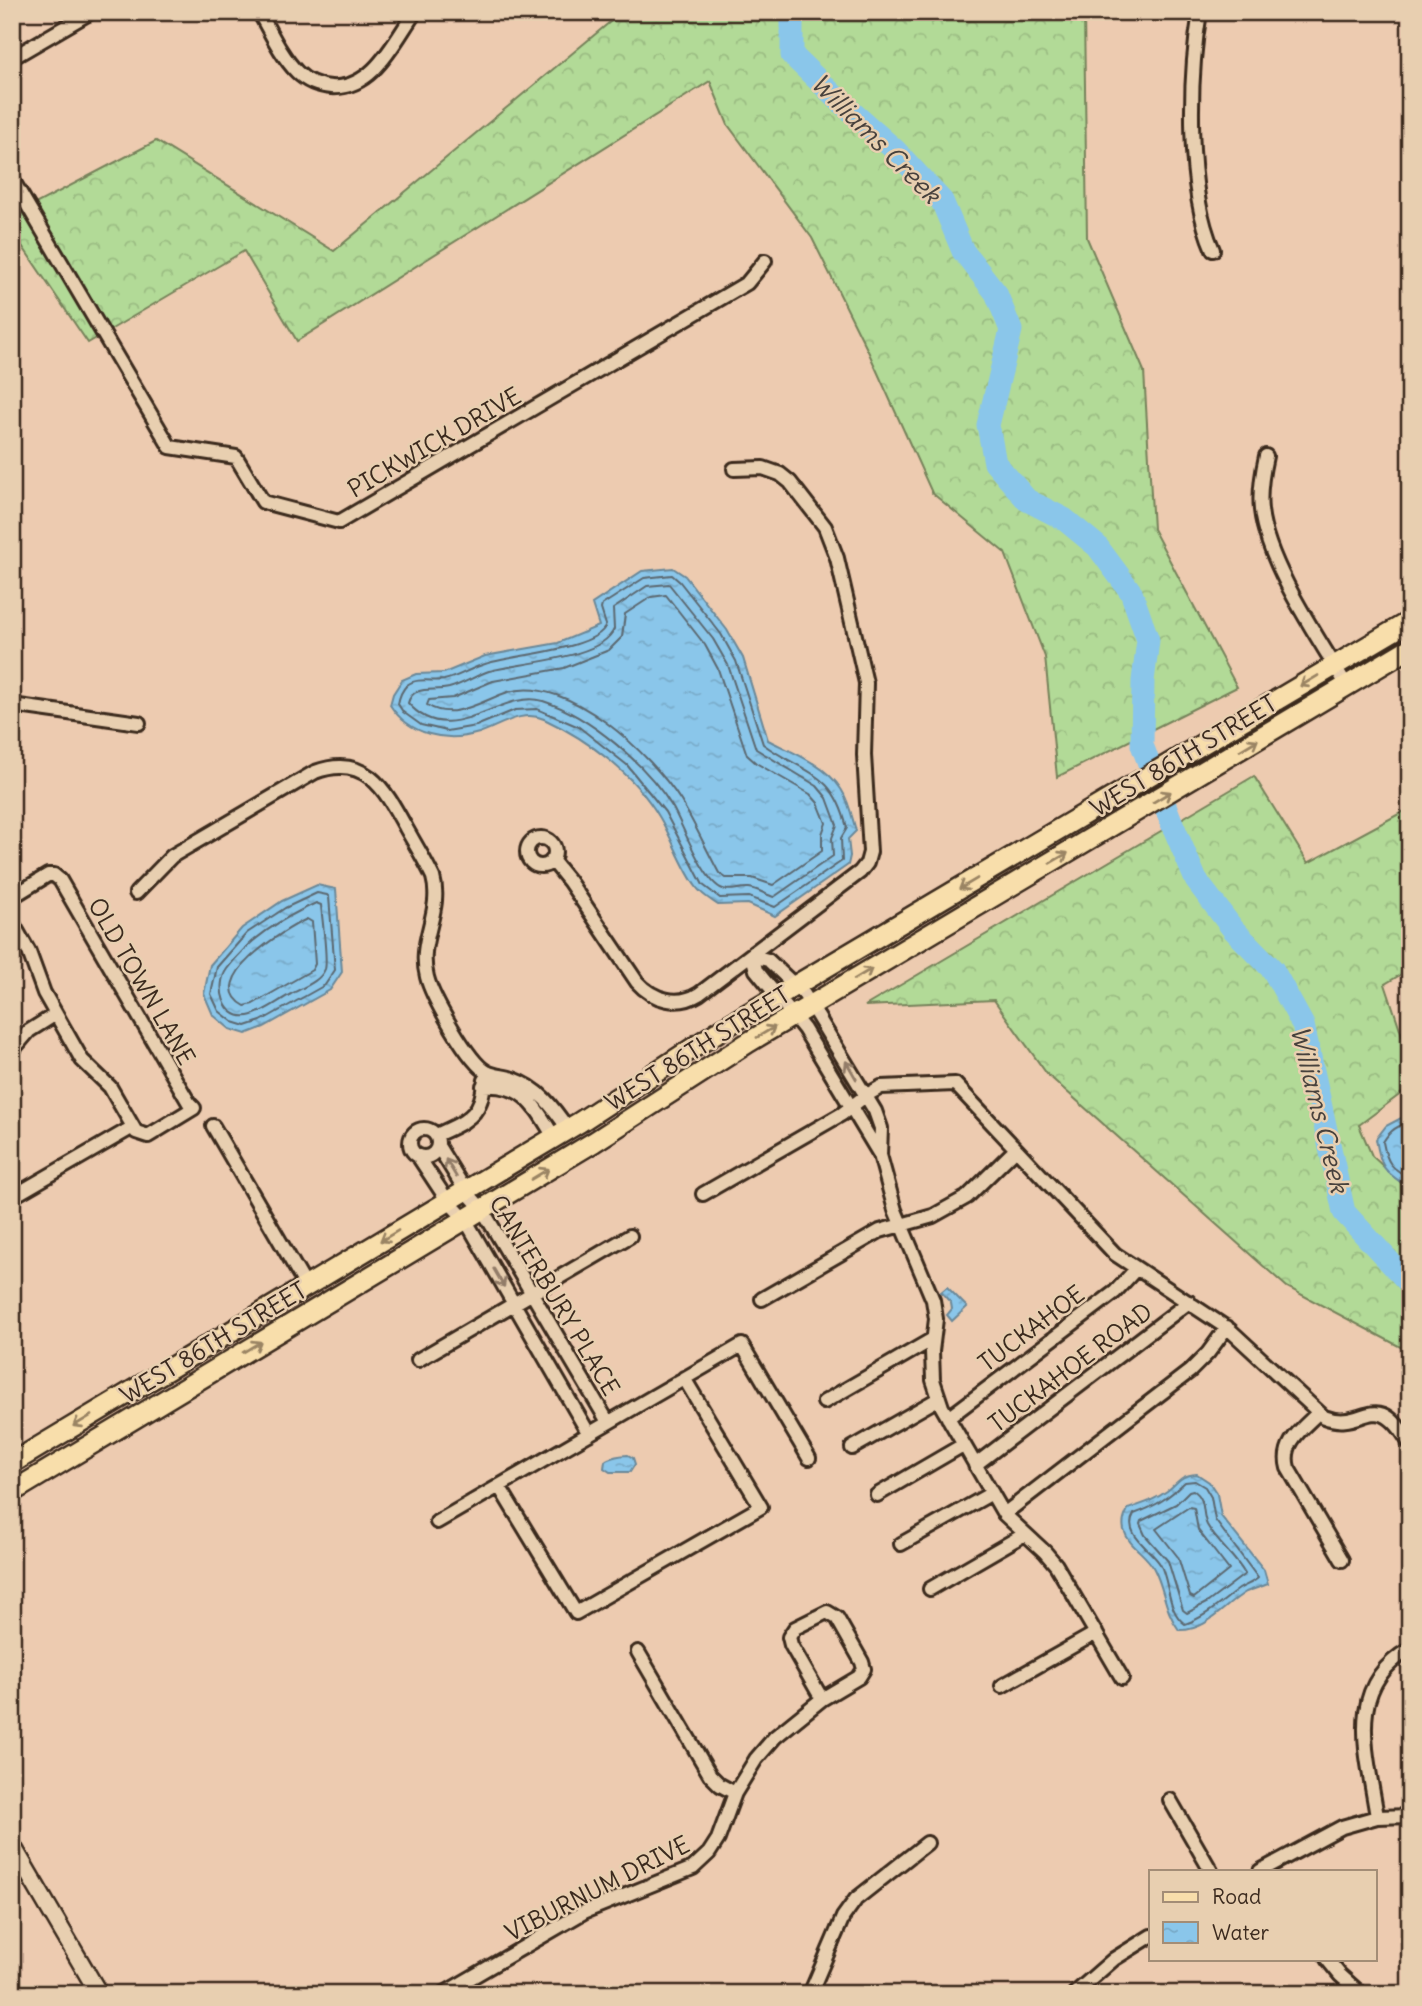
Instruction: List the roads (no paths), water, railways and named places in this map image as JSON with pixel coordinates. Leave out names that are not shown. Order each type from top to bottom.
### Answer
[{"type":"main road","name":"WEST 86TH STREET","points":[[804,995],[1111,799],[1410,621]]},
{"type":"main road","name":"WEST 86TH STREET","points":[[12,1463],[561,1133],[722,1029],[787,1005],[1115,825],[1410,648]]},
{"type":"main road","name":"WEST 86TH STREET","points":[[12,1492],[642,1112],[749,1042],[787,1005]]},
{"type":"main road","points":[[12,1845],[99,1994]]},
{"type":"street","points":[[12,58],[91,12]]},
{"type":"street","points":[[259,12],[295,70],[314,83],[336,87],[353,84],[372,73],[415,12]]},
{"type":"street","points":[[1200,12],[1193,70],[1192,128],[1201,205],[1213,250]]},
{"type":"street","name":"PICKWICK DRIVE","points":[[12,179],[170,446],[236,457],[263,502],[339,522],[747,283],[765,261]]},
{"type":"street","points":[[1266,456],[1261,503],[1270,546],[1284,578],[1347,686]]},
{"type":"street","points":[[552,860],[564,873],[637,982],[654,996],[671,1000],[694,997],[752,956],[809,909],[860,872],[867,863],[870,852],[864,746],[867,696],[863,666],[837,558],[825,527],[794,485],[780,474],[757,467],[734,469]]},
{"type":"street","points":[[12,705],[139,723]]},
{"type":"street","points":[[136,893],[172,856],[315,772],[325,768],[342,767],[364,773],[385,792],[433,877],[435,906],[424,945],[427,978],[433,994],[465,1049],[488,1073],[528,1084],[543,1096],[561,1133]]},
{"type":"street","name":"OLD TOWN LANE","points":[[12,897],[48,875],[54,875],[60,880],[194,1108],[148,1136],[139,1135],[133,1127]]},
{"type":"street","points":[[12,922],[30,953],[40,986],[82,1060],[106,1082],[133,1127],[12,1197]]},
{"type":"street","points":[[752,956],[768,960],[804,995],[859,1102],[880,1155],[900,1225],[933,1300],[936,1319],[933,1380],[938,1399],[1004,1514],[1056,1565],[1122,1678]]},
{"type":"street","points":[[752,956],[756,970],[787,1005],[859,1102],[875,1111],[881,1128],[880,1155]]},
{"type":"street","points":[[12,1051],[29,1031],[56,1014]]},
{"type":"street","points":[[418,1156],[431,1155],[437,1140],[475,1111],[488,1073]]},
{"type":"street","points":[[703,1194],[881,1087],[955,1084],[1115,1254],[1227,1327],[1318,1413],[1336,1420],[1373,1412],[1381,1413],[1396,1422],[1410,1444]]},
{"type":"street","points":[[483,1086],[498,1085],[529,1098],[561,1133]]},
{"type":"street","points":[[213,1126],[306,1286]]},
{"type":"street","points":[[437,1140],[430,1130],[422,1128],[412,1135],[410,1147],[447,1200],[473,1214],[514,1304],[589,1434]]},
{"type":"street","name":"CANTERBURY PLACE","points":[[437,1140],[465,1190],[473,1214],[532,1293],[608,1422]]},
{"type":"street","points":[[762,1299],[880,1231],[933,1216],[967,1197],[1016,1149]]},
{"type":"street","points":[[418,1360],[630,1236]]},
{"type":"street","name":"TUCKAHOE","points":[[948,1418],[1115,1292],[1136,1269]]},
{"type":"street","name":"TUCKAHOE ROAD","points":[[975,1465],[1189,1302]]},
{"type":"street","points":[[1004,1514],[1190,1371],[1208,1353],[1227,1327]]},
{"type":"street","points":[[824,1402],[933,1339]]},
{"type":"street","points":[[438,1522],[742,1345],[809,1458]]},
{"type":"street","points":[[499,1486],[576,1613],[761,1507],[684,1378]]},
{"type":"street","points":[[852,1448],[938,1399]]},
{"type":"street","points":[[1318,1413],[1290,1442],[1286,1461],[1342,1560]]},
{"type":"street","points":[[877,1495],[963,1445]]},
{"type":"street","points":[[901,1544],[992,1493]]},
{"type":"street","points":[[930,1589],[1025,1534]]},
{"type":"street","name":"VIBURNUM DRIVE","points":[[443,1994],[584,1912],[693,1868],[709,1853],[718,1839],[735,1793],[771,1741],[822,1699],[859,1677],[864,1669],[837,1618],[827,1612],[794,1628],[789,1637],[822,1699]]},
{"type":"street","points":[[1002,1686],[1096,1633]]},
{"type":"street","points":[[1377,1817],[1364,1728],[1366,1705],[1380,1674],[1391,1662],[1410,1649]]},
{"type":"street","points":[[638,1652],[710,1775],[719,1786],[735,1793]]},
{"type":"street","points":[[1170,1800],[1210,1870]]},
{"type":"street","points":[[1268,1869],[1330,1831],[1377,1817],[1410,1816]]},
{"type":"street","points":[[810,1994],[850,1907],[927,1843]]},
{"type":"street","points":[[1074,1994],[1114,1959],[1149,1937]]},
{"type":"street","points":[[1328,1960],[1344,1980],[1361,1994]]},
{"type":"water","points":[[673,568],[685,576],[727,630],[743,658],[768,740],[808,760],[835,780],[852,815],[856,831],[848,839],[848,865],[775,916],[748,904],[718,905],[701,893],[650,802],[624,773],[578,737],[536,716],[519,717],[466,736],[429,734],[407,723],[390,705],[402,680],[416,674],[444,673],[485,656],[558,643],[599,626],[592,604],[642,571]]},
{"type":"water","points":[[317,885],[336,889],[342,972],[330,990],[264,1027],[246,1034],[230,1029],[213,1015],[204,994],[210,965],[242,928],[282,901]]},
{"type":"water","points":[[1403,1117],[1410,1118],[1410,1188],[1385,1169],[1376,1139],[1386,1126]]},
{"type":"water","points":[[947,1287],[967,1307],[952,1321],[947,1315],[952,1309],[951,1303],[941,1292]]},
{"type":"water","points":[[628,1455],[633,1458],[635,1464],[630,1472],[610,1472],[604,1468],[605,1461]]},
{"type":"water","points":[[1197,1474],[1209,1482],[1217,1494],[1221,1516],[1264,1570],[1268,1584],[1246,1592],[1207,1622],[1179,1630],[1170,1615],[1154,1569],[1126,1536],[1124,1521],[1128,1509],[1158,1497],[1183,1478]]},
{"type":"waterway","name":"Williams Creek","points":[[794,12],[792,55],[895,150],[942,201],[963,251],[996,293],[1011,330],[988,425],[995,463],[1027,500],[1064,519],[1097,546],[1131,592],[1148,640],[1143,681],[1142,745],[1171,821],[1196,880],[1233,929],[1273,970],[1303,1025],[1344,1212],[1410,1284]]}]
